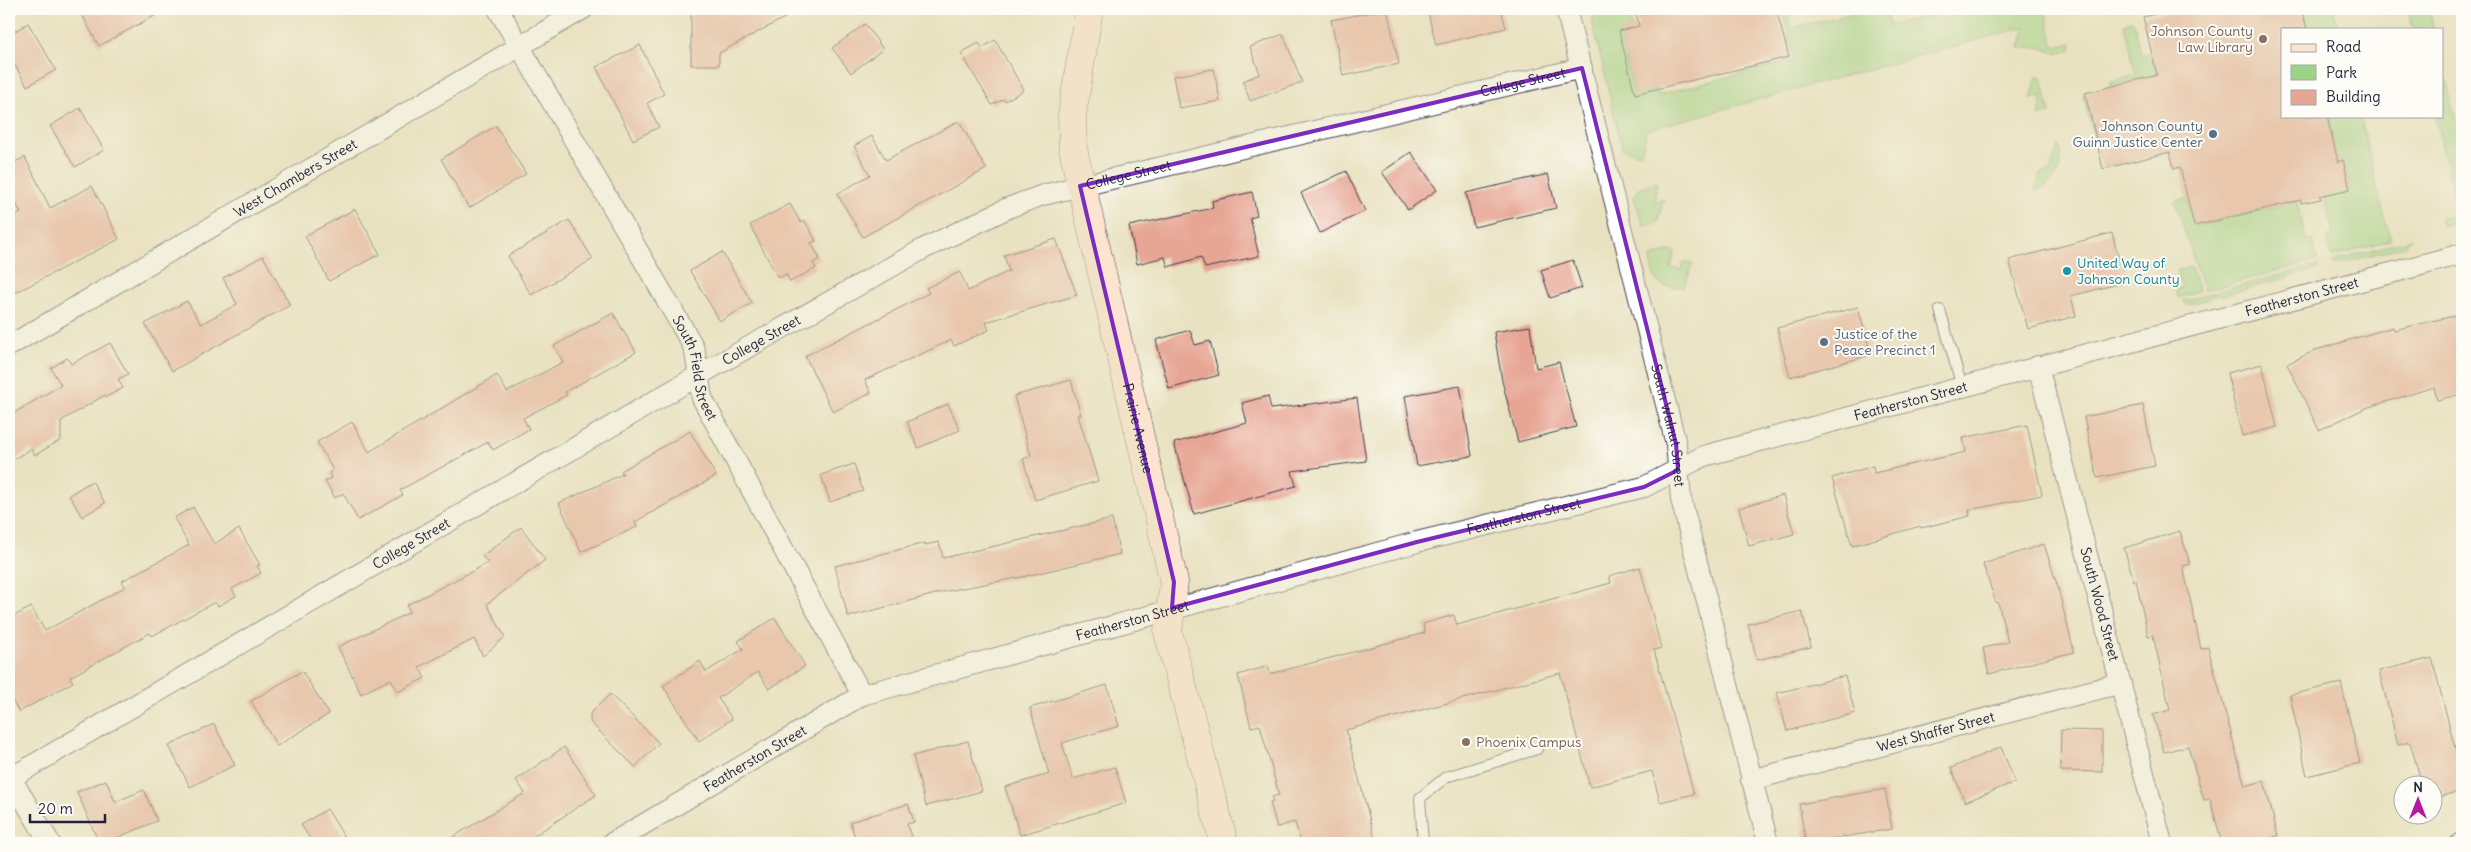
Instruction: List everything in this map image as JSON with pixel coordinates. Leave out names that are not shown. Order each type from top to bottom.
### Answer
[{"type":"street","name":"South Field Street","points":[[498,9],[692,344],[702,398],[862,695]]},
{"type":"street","name":"West Chambers Street","points":[[9,346],[583,9]]},
{"type":"street","name":"Prairie Avenue","points":[[1088,9],[1072,115],[1073,149],[1080,186],[1174,582],[1168,632],[1224,843]]},
{"type":"street","name":"South Walnut Street","points":[[1566,9],[1676,444],[1681,499],[1768,843]]},
{"type":"street","name":"College Street","points":[[9,777],[699,375],[939,241],[1008,208],[1043,195],[1582,68]]},
{"type":"street","name":"Featherston Street","points":[[612,843],[862,695],[1417,542],[1644,487],[1704,456],[2462,254]]},
{"type":"street","name":"South Wood Street","points":[[2038,366],[2162,843]]},
{"type":"street","name":"West Shaffer Street","points":[[1751,780],[2121,682]]},
{"type":"street","points":[[9,777],[50,843]]},
{"type":"lane","points":[[1940,310],[1962,387]]},
{"type":"lane","points":[[1423,843],[1420,798],[1446,777],[1537,749]]},
{"type":"highlighted area","points":[[1582,68],[1676,444],[1678,470],[1644,487],[1417,542],[1172,608],[1174,582],[1080,186]]},
{"type":"green space","points":[[1628,9],[1632,28],[1619,32],[1635,94],[1656,89],[1657,95],[1794,60],[1782,9],[1787,9],[1792,28],[1870,9],[1885,9],[1889,25],[1959,9],[2045,9],[2054,47],[2072,43],[2071,50],[2057,54],[2039,47],[2020,48],[2025,27],[1647,130],[1641,153],[1638,154],[1623,149],[1620,140],[1590,11]]},
{"type":"green space","points":[[2302,9],[2334,9],[2338,28],[2307,28]]},
{"type":"green space","points":[[2408,9],[2429,9],[2434,28],[2413,28]]},
{"type":"green space","points":[[2133,20],[2142,56],[2152,54],[2157,75],[2111,87],[2109,82],[2136,75],[2124,24]]},
{"type":"green space","points":[[2444,71],[2462,147],[2462,232],[2460,223],[2444,226],[2439,219],[2458,213],[2435,118],[2444,118]]},
{"type":"green space","points":[[2037,77],[2042,78],[2050,113],[2039,117],[2042,96],[2031,98]]},
{"type":"green space","points":[[2085,94],[2103,168],[2083,97]]},
{"type":"green space","points":[[2327,118],[2360,118],[2390,240],[2331,256],[2326,237],[2333,233],[2324,195],[2350,188],[2343,161],[2338,162]]},
{"type":"green space","points":[[2059,145],[2061,160],[2057,174],[2048,184],[2035,191],[2040,174],[2050,171]]},
{"type":"green space","points":[[1656,181],[1654,201],[1664,199],[1658,223],[1643,225],[1634,197],[1639,188]]},
{"type":"green space","points":[[2187,198],[2195,226],[2297,201],[2306,240],[2313,240],[2317,260],[2204,291],[2175,203],[2175,201]]},
{"type":"green space","points":[[2411,239],[2405,246],[2334,265],[2333,263],[2336,260]]},
{"type":"green space","points":[[1672,250],[1675,252],[1671,268],[1681,270],[1683,262],[1693,264],[1684,287],[1663,285],[1659,283],[1654,274],[1651,257]]},
{"type":"green space","points":[[2318,265],[2320,269],[2221,296],[2220,294],[2188,304],[2182,301]]},
{"type":"green space","points":[[2191,267],[2199,291],[2178,298],[2176,290],[2182,288],[2177,276],[2178,270]]},
{"type":"building","points":[[79,9],[167,9],[99,46]]},
{"type":"building","points":[[691,9],[801,9],[719,53],[719,65],[691,65]]},
{"type":"building","points":[[1387,9],[1399,64],[1343,76],[1331,20]]},
{"type":"building","points":[[1427,9],[1501,9],[1506,28],[1436,45]]},
{"type":"building","points":[[1635,9],[1776,9],[1789,57],[1635,94],[1619,31],[1639,26]]},
{"type":"building","name":"Johnson County Guinn Justice Center","points":[[2176,9],[2302,9],[2307,28],[2281,28],[2281,118],[2327,118],[2338,162],[2343,160],[2350,189],[2320,196],[2321,199],[2301,203],[2301,200],[2194,226],[2180,167],[2174,169],[2170,152],[2103,169],[2085,93],[2157,75],[2143,17]]},
{"type":"building","points":[[28,23],[56,70],[27,86],[9,55],[9,35]]},
{"type":"building","points":[[865,24],[883,49],[851,73],[832,48]]},
{"type":"building","points":[[1283,34],[1302,82],[1250,101],[1243,81],[1260,74],[1250,47]]},
{"type":"building","points":[[995,40],[1024,90],[1005,101],[1004,99],[992,105],[961,53],[979,43],[982,48]]},
{"type":"building","points":[[640,45],[664,94],[647,103],[659,127],[633,140],[596,67]]},
{"type":"building","points":[[1214,69],[1220,101],[1179,108],[1173,76]]},
{"type":"building","points":[[80,108],[104,150],[75,167],[50,126]]},
{"type":"building","points":[[959,121],[986,169],[863,237],[837,194],[870,175],[854,146],[872,136],[886,160]]},
{"type":"building","points":[[496,126],[526,174],[469,208],[441,159]]},
{"type":"building","points":[[1411,152],[1437,190],[1408,210],[1382,172]]},
{"type":"building","points":[[25,157],[50,208],[92,186],[119,239],[9,296],[9,219],[21,213],[9,190],[9,165]]},
{"type":"building","points":[[1346,171],[1365,211],[1320,233],[1301,193]]},
{"type":"building","points":[[1548,174],[1556,208],[1474,227],[1466,193]]},
{"type":"building","points":[[1252,192],[1257,216],[1250,218],[1259,256],[1205,268],[1201,257],[1168,267],[1165,257],[1137,264],[1129,226],[1213,208],[1212,201]]},
{"type":"building","points":[[790,204],[801,223],[805,221],[816,241],[811,243],[820,259],[813,263],[816,268],[790,282],[786,274],[778,278],[750,225]]},
{"type":"building","points":[[355,209],[380,254],[329,281],[305,236]]},
{"type":"building","points":[[569,220],[593,259],[531,295],[508,256]]},
{"type":"building","name":"United Way of Johnson County","points":[[2112,233],[2125,282],[2071,296],[2076,316],[2028,329],[2009,260]]},
{"type":"building","points":[[1056,239],[1077,295],[986,322],[989,330],[954,346],[951,340],[865,380],[871,393],[833,412],[805,356],[929,293],[926,288],[960,272],[968,291],[1009,271],[1004,255]]},
{"type":"building","points":[[722,252],[752,303],[720,321],[690,271]]},
{"type":"building","points":[[263,256],[290,305],[172,371],[145,324],[187,301],[201,324],[237,304],[223,278]]},
{"type":"building","points":[[1573,260],[1582,288],[1550,298],[1541,270]]},
{"type":"building","name":"Justice of the Peace Precinct 1","points":[[1858,307],[1871,355],[1790,377],[1777,328]]},
{"type":"building","points":[[613,313],[636,352],[565,392],[567,395],[523,418],[529,429],[493,450],[488,442],[400,490],[403,495],[358,520],[343,493],[335,498],[325,481],[331,478],[329,473],[333,470],[317,442],[352,422],[369,452],[497,375],[507,392],[563,362],[554,346]]},
{"type":"building","points":[[2462,314],[2462,394],[2437,400],[2434,387],[2366,408],[2319,430],[2287,364],[2316,350],[2393,327],[2394,330]]},
{"type":"building","points":[[1530,326],[1536,368],[1559,362],[1576,427],[1518,442],[1502,381],[1494,332]]},
{"type":"building","points":[[1190,330],[1195,345],[1210,341],[1219,375],[1169,389],[1156,340]]},
{"type":"building","points":[[110,343],[128,374],[118,379],[123,388],[106,397],[105,395],[61,421],[61,440],[35,455],[31,449],[9,462],[9,416],[61,385],[51,368],[67,358],[71,364]]},
{"type":"building","points":[[2262,364],[2277,427],[2242,436],[2227,373]]},
{"type":"building","points":[[1071,380],[1081,415],[1078,415],[1098,481],[1035,500],[1023,459],[1031,456],[1014,396]]},
{"type":"building","points":[[1460,386],[1472,456],[1417,466],[1405,396]]},
{"type":"building","points":[[1268,396],[1271,409],[1357,398],[1366,461],[1292,471],[1296,486],[1194,514],[1174,443],[1247,423],[1242,403]]},
{"type":"building","points":[[948,404],[960,430],[918,448],[907,422]]},
{"type":"building","points":[[2143,405],[2155,466],[2097,478],[2084,417]]},
{"type":"building","points":[[2027,425],[2042,495],[1969,510],[1970,516],[1921,528],[1920,526],[1852,546],[1832,478],[1873,466],[1874,473],[1966,452],[1963,438]]},
{"type":"building","points":[[690,431],[716,476],[635,522],[637,527],[581,552],[559,503],[623,474],[621,471]]},
{"type":"building","points":[[854,464],[863,491],[830,502],[821,475]]},
{"type":"building","points":[[92,481],[105,503],[82,517],[69,495]]},
{"type":"building","points":[[1783,495],[1794,534],[1749,546],[1739,508]]},
{"type":"building","points":[[193,507],[214,544],[239,529],[260,565],[257,566],[261,573],[232,589],[236,596],[218,606],[215,602],[152,636],[150,633],[70,677],[73,682],[19,712],[9,695],[9,619],[31,607],[45,631],[125,587],[122,581],[189,545],[174,518]]},
{"type":"building","points":[[1112,519],[1120,554],[1022,577],[947,591],[848,617],[835,566],[925,543],[925,545],[939,542],[943,558]]},
{"type":"building","points":[[521,527],[545,560],[487,604],[505,637],[483,656],[474,639],[419,667],[425,678],[398,692],[391,679],[361,694],[338,647],[410,612],[407,605],[488,563],[482,556]]},
{"type":"building","points":[[2180,531],[2190,564],[2183,566],[2201,649],[2208,647],[2245,786],[2264,781],[2278,836],[2249,843],[2222,843],[2210,799],[2204,800],[2188,746],[2164,752],[2153,715],[2170,710],[2153,635],[2148,636],[2136,580],[2134,581],[2124,548]]},
{"type":"building","points":[[2044,544],[2057,584],[2074,652],[1989,674],[1983,648],[2008,642],[1998,602],[1996,603],[1983,564]]},
{"type":"building","points":[[1640,567],[1661,648],[1654,650],[1694,794],[1660,802],[1652,771],[1590,787],[1560,673],[1346,730],[1376,843],[1301,843],[1295,822],[1277,827],[1270,802],[1273,801],[1272,797],[1279,795],[1260,725],[1251,727],[1238,675],[1268,666],[1270,674],[1425,633],[1423,624],[1454,615],[1457,625],[1611,583],[1609,576]]},
{"type":"building","points":[[1802,611],[1811,647],[1757,660],[1748,624]]},
{"type":"building","points":[[775,618],[805,666],[769,689],[758,672],[718,698],[732,719],[699,741],[663,686],[700,661],[706,672],[743,649],[738,641]]},
{"type":"building","points":[[2432,658],[2457,756],[2462,754],[2462,791],[2444,796],[2444,774],[2419,774],[2410,742],[2398,745],[2379,671]]},
{"type":"building","points":[[302,671],[329,714],[277,746],[251,701]]},
{"type":"building","points":[[1845,676],[1855,713],[1787,731],[1777,693]]},
{"type":"building","points":[[2341,683],[2360,763],[2307,776],[2290,695]]},
{"type":"building","points":[[1107,685],[1119,726],[1062,743],[1073,779],[1115,767],[1126,803],[1020,835],[1005,787],[1049,774],[1030,708]]},
{"type":"building","points":[[610,694],[659,743],[635,767],[590,722],[590,714]]},
{"type":"building","points":[[214,724],[235,765],[190,787],[169,746]]},
{"type":"building","points":[[2061,730],[2102,731],[2102,772],[2060,771]]},
{"type":"building","points":[[968,741],[982,791],[926,806],[913,756]]},
{"type":"building","points":[[564,747],[596,795],[523,843],[443,843],[525,793],[516,780]]},
{"type":"building","points":[[2001,747],[2015,782],[1965,802],[1951,768]]},
{"type":"building","points":[[106,780],[115,802],[144,790],[157,821],[104,843],[99,843],[77,792]]},
{"type":"building","points":[[1885,789],[1892,829],[1806,843],[1799,804]]},
{"type":"building","points":[[908,804],[914,822],[907,824],[913,843],[857,843],[850,822]]},
{"type":"building","points":[[327,809],[348,843],[313,843],[301,825]]},
{"type":"place","name":"Johnson County Law Library","points":[[2263,39]]},
{"type":"place","name":"Johnson County Guinn Justice Center","points":[[2213,134]]},
{"type":"place","name":"United Way of Johnson County","points":[[2067,271]]},
{"type":"place","name":"Justice of the Peace Precinct 1","points":[[1824,342]]},
{"type":"place","name":"Phoenix Campus","points":[[1466,742]]}]
